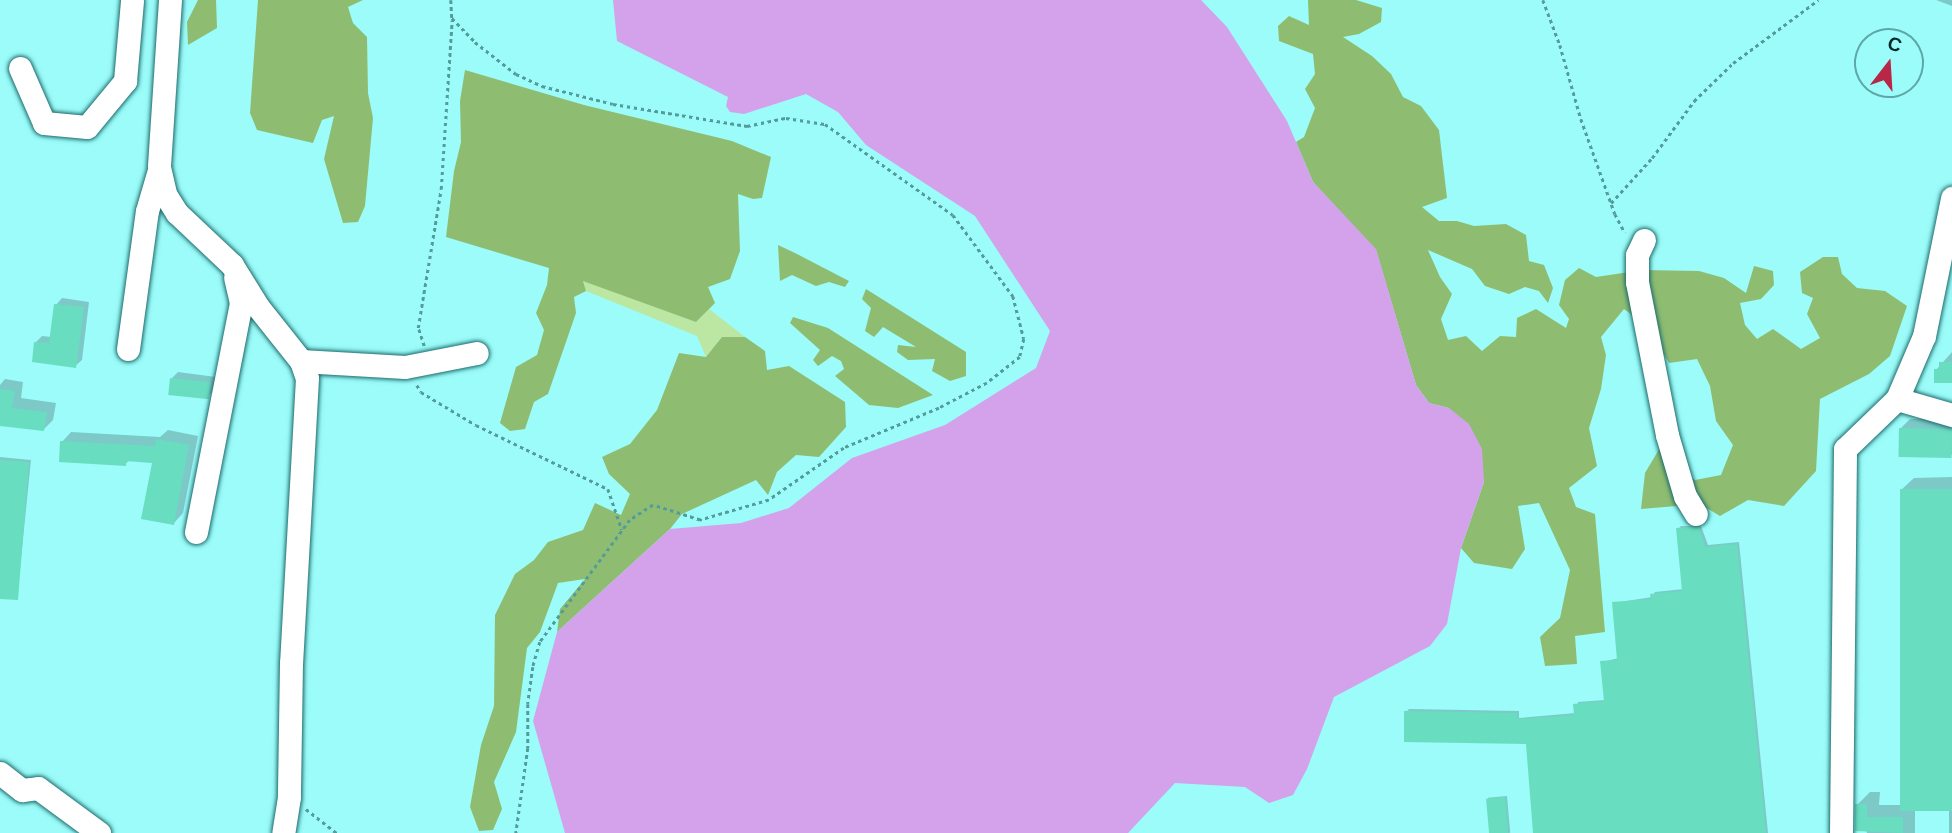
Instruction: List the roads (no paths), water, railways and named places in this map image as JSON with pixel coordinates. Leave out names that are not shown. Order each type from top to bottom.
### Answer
[{"type":"street","points":[[20,68],[44,123],[87,127],[125,81],[128,0]]},
{"type":"street","points":[[128,349],[147,211],[159,167],[170,0]]},
{"type":"street","points":[[159,167],[165,194],[177,212],[232,265],[258,307],[301,361],[307,378],[291,663],[289,797],[283,833]]},
{"type":"street","points":[[1841,833],[1845,449],[1897,399],[1924,336],[1947,243],[1952,198]]},
{"type":"street","points":[[1641,247],[1637,282],[1667,435],[1685,496],[1696,514]]},
{"type":"street","points":[[196,532],[242,303],[232,265]]},
{"type":"street","points":[[301,361],[405,367],[477,353]]},
{"type":"street","points":[[1897,399],[1952,415]]},
{"type":"street","points":[[0,773],[22,790],[38,788],[99,833]]}]
